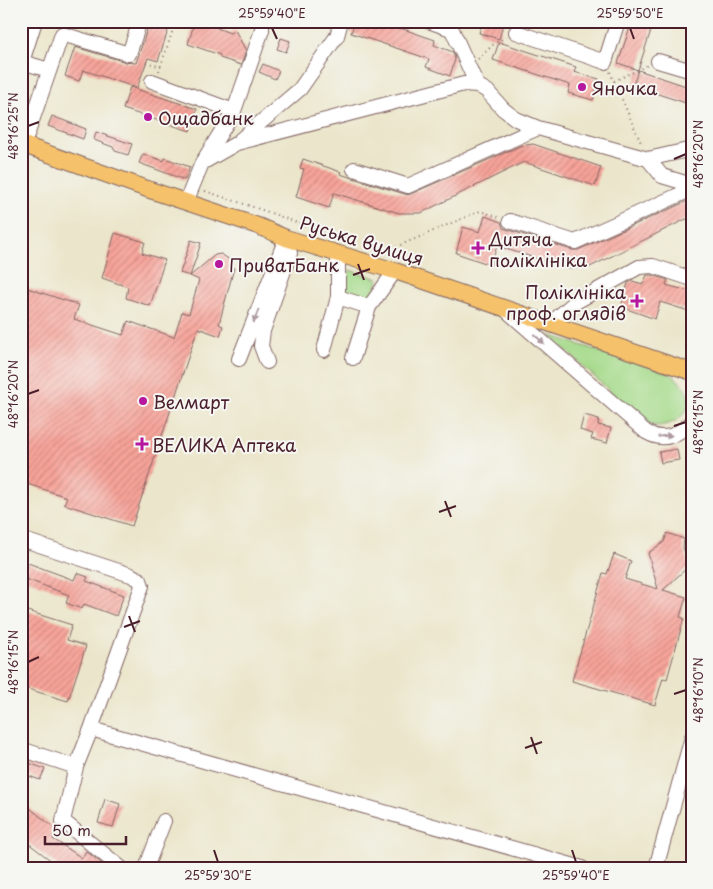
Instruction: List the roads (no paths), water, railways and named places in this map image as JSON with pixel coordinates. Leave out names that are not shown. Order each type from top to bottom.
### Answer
[{"type":"main road","name":"Руська вулиця","points":[[22,144],[258,226],[290,239],[395,271],[692,372]]},
{"type":"street","points":[[35,21],[22,62],[49,70]]},
{"type":"street","points":[[22,144],[62,34],[129,54],[140,21]]},
{"type":"street","points":[[186,202],[202,163],[234,111],[262,30],[262,21]]},
{"type":"street","points":[[202,163],[237,143],[300,89],[337,36],[340,21]]},
{"type":"street","points":[[428,21],[449,25],[477,85]]},
{"type":"street","points":[[516,32],[605,62],[618,21]]},
{"type":"street","points":[[658,61],[692,71]]},
{"type":"street","points":[[154,82],[234,111]]},
{"type":"street","points":[[237,143],[441,88],[464,84],[477,85],[487,90],[503,109],[516,119],[538,128],[648,159],[692,149]]},
{"type":"street","points":[[354,168],[408,186],[538,128]]},
{"type":"street","points":[[648,159],[662,176],[692,185]]},
{"type":"street","points":[[510,221],[575,242],[692,190]]},
{"type":"street","points":[[239,359],[290,239]]},
{"type":"street","points":[[267,362],[261,346],[263,331],[290,239]]},
{"type":"street","points":[[324,350],[338,297],[338,253]]},
{"type":"street","points":[[550,324],[574,303],[639,267],[653,266],[692,279]]},
{"type":"street","points":[[353,358],[370,307],[395,271]]},
{"type":"street","points":[[338,297],[370,307]]},
{"type":"street","points":[[503,307],[654,437],[669,437],[680,433],[692,422]]},
{"type":"street","points":[[21,539],[132,575],[140,580],[142,586],[76,766],[64,821],[121,868]]},
{"type":"street","points":[[91,729],[582,868]]},
{"type":"street","points":[[656,868],[689,758],[692,737]]},
{"type":"street","points":[[21,749],[76,766]]},
{"type":"street","points":[[146,868],[164,821]]},
{"type":"place","name":"Яночка","points":[[582,87]]},
{"type":"place","name":"Ощадбанк","points":[[148,117]]},
{"type":"place","name":"Дитяча поліклініка","points":[[478,248]]},
{"type":"place","name":"ПриватБанк","points":[[219,264]]},
{"type":"place","name":"Поліклініка проф. оглядів","points":[[637,301]]},
{"type":"place","name":"Велмарт","points":[[143,401]]},
{"type":"place","name":"ВЕЛИКА Аптека","points":[[142,444]]}]
